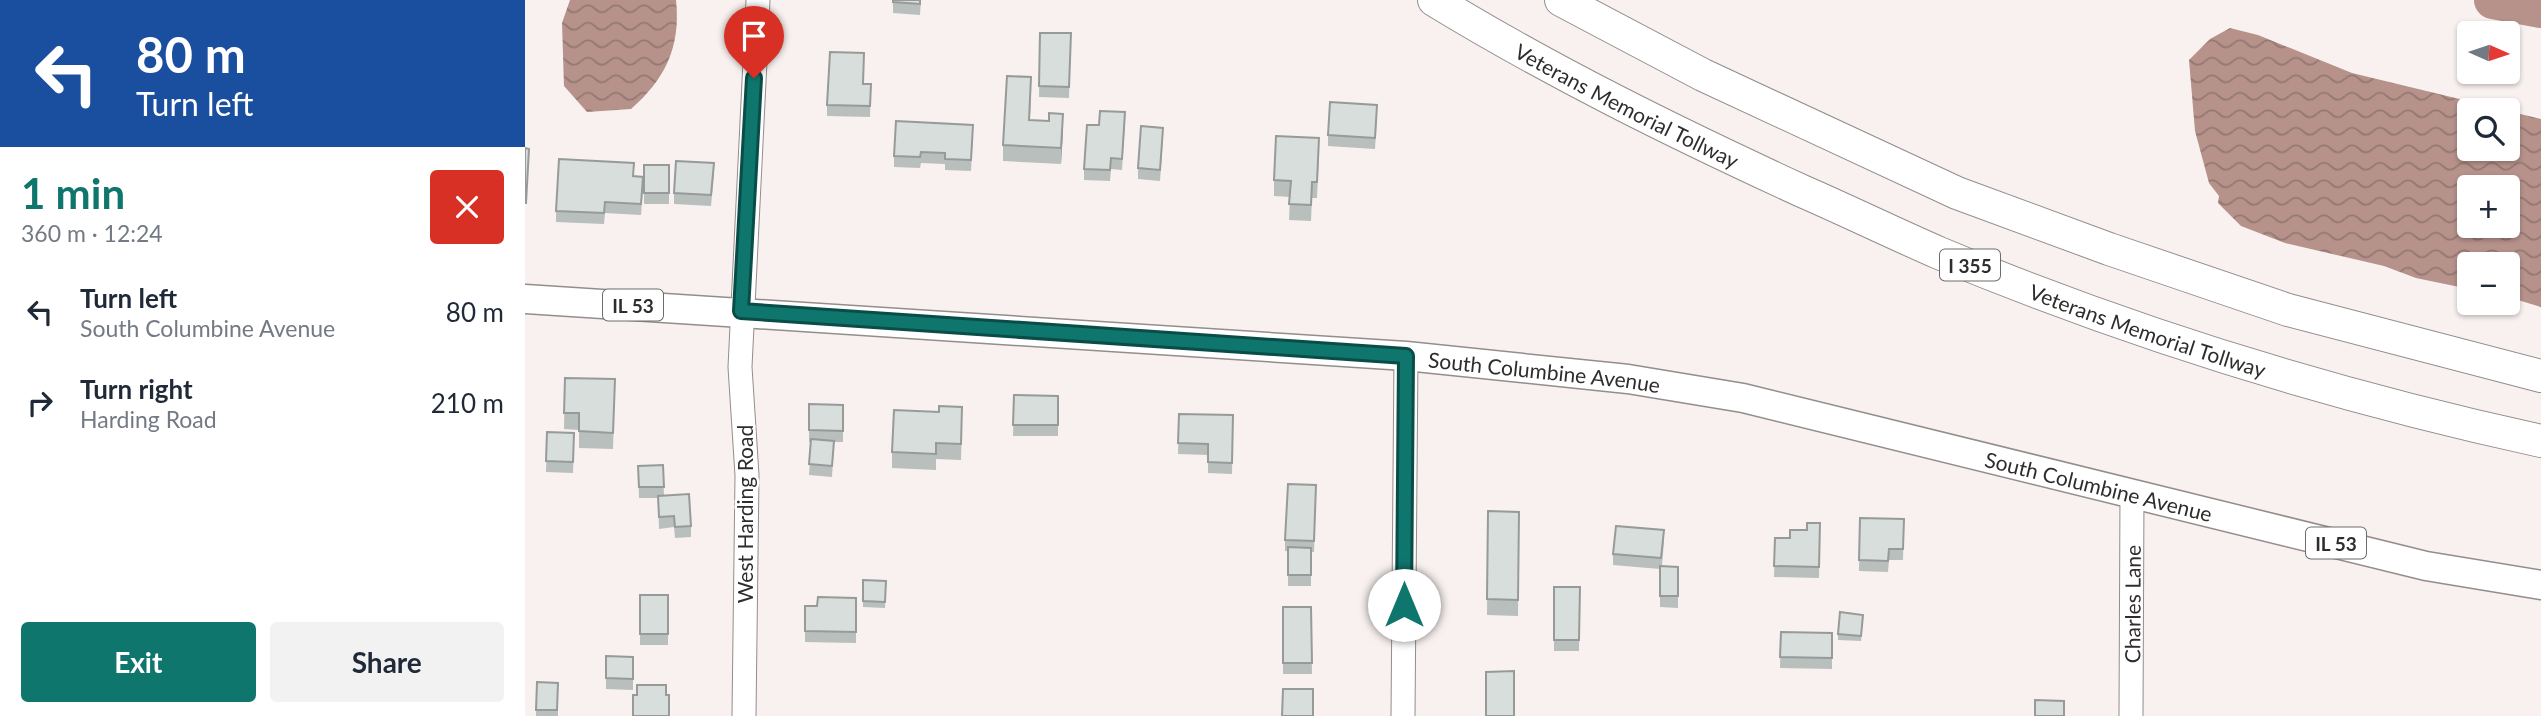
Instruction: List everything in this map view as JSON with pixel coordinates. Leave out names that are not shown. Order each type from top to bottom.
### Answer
[{"type":"highway","name":"Veterans Memorial Tollway","points":[[1434,0],[1506,44],[1675,133],[1939,253],[2083,308],[2263,370],[2467,425],[2541,441]]},
{"type":"highway","points":[[1561,0],[1703,75],[1958,192],[2109,249],[2288,310],[2541,376]]},
{"type":"main road","name":"South Columbine Avenue","points":[[525,299],[1406,356],[1628,379],[1743,398],[2426,566],[2541,585]]},
{"type":"street","name":"West Harding Road","points":[[744,716],[747,475],[740,367],[741,311],[758,0]]},
{"type":"street","points":[[1403,716],[1406,356]]},
{"type":"street","name":"Charles Lane","points":[[2131,716],[2132,493]]},
{"type":"water","points":[[570,0],[676,0],[676,33],[668,61],[653,86],[631,109],[587,112],[564,86],[562,23]]},
{"type":"water","points":[[2230,28],[2258,35],[2352,73],[2457,98],[2457,161],[2520,161],[2520,114],[2541,119],[2541,307],[2520,301],[2520,252],[2457,252],[2457,287],[2285,243],[2241,226],[2218,203],[2219,196],[2209,183],[2195,131],[2189,60],[2210,39]]},
{"type":"building","points":[[920,0],[920,4],[893,2]]},
{"type":"building","points":[[1040,33],[1071,33],[1069,87],[1039,86]]},
{"type":"building","points":[[830,52],[864,53],[863,84],[871,84],[870,106],[827,105]]},
{"type":"building","points":[[1007,76],[1031,77],[1029,120],[1049,121],[1049,113],[1063,114],[1061,148],[1003,145]]},
{"type":"building","points":[[1330,102],[1377,105],[1375,138],[1328,135]]},
{"type":"building","points":[[1100,111],[1125,112],[1122,159],[1111,158],[1110,170],[1084,169],[1087,125],[1099,125]]},
{"type":"building","points":[[896,121],[973,125],[971,160],[945,159],[945,153],[921,152],[920,157],[894,156]]},
{"type":"building","points":[[1141,126],[1163,128],[1160,170],[1138,168]]},
{"type":"building","points":[[1276,136],[1319,138],[1317,182],[1312,182],[1311,205],[1289,204],[1291,181],[1274,180]]},
{"type":"building","points":[[525,148],[529,149],[526,203],[525,203]]},
{"type":"building","points":[[559,159],[634,163],[633,176],[643,177],[641,204],[605,202],[604,213],[556,211]]},
{"type":"building","points":[[676,161],[714,163],[711,195],[674,193]]},
{"type":"building","points":[[644,165],[669,165],[669,193],[644,193]]},
{"type":"building","points":[[565,378],[615,379],[613,433],[579,431],[579,413],[564,413]]},
{"type":"building","points":[[1014,395],[1058,396],[1058,425],[1013,425]]},
{"type":"building","points":[[809,404],[843,405],[843,431],[809,430]]},
{"type":"building","points":[[939,406],[962,407],[961,444],[936,443],[936,454],[892,452],[894,410],[939,412]]},
{"type":"building","points":[[1179,414],[1233,415],[1232,463],[1208,462],[1208,444],[1178,443]]},
{"type":"building","points":[[547,432],[574,433],[573,462],[546,461]]},
{"type":"building","points":[[811,439],[834,441],[832,466],[809,464]]},
{"type":"building","points":[[663,465],[664,487],[639,487],[638,466]]},
{"type":"building","points":[[1288,484],[1316,485],[1314,541],[1285,540]]},
{"type":"building","points":[[689,494],[691,526],[675,527],[674,516],[659,517],[658,496]]},
{"type":"building","points":[[1488,511],[1519,512],[1518,600],[1487,599]]},
{"type":"building","points":[[1860,518],[1904,519],[1903,549],[1889,549],[1888,561],[1859,560]]},
{"type":"building","points":[[1807,523],[1820,523],[1819,567],[1774,566],[1775,538],[1790,538],[1790,530],[1807,530]]},
{"type":"building","points":[[1616,526],[1664,530],[1661,558],[1613,554]]},
{"type":"building","points":[[1288,547],[1311,548],[1311,575],[1288,575]]},
{"type":"building","points":[[1660,566],[1678,567],[1678,596],[1660,596]]},
{"type":"building","points":[[863,580],[886,581],[885,602],[863,601]]},
{"type":"building","points":[[1554,587],[1580,587],[1579,640],[1554,640]]},
{"type":"building","points":[[640,595],[668,595],[668,634],[640,634]]},
{"type":"building","points":[[818,597],[856,598],[856,632],[805,631],[805,606],[817,606]]},
{"type":"building","points":[[1283,607],[1311,607],[1312,663],[1283,663]]},
{"type":"building","points":[[1840,612],[1863,615],[1861,636],[1838,634]]},
{"type":"building","points":[[1781,632],[1832,633],[1832,658],[1780,657]]},
{"type":"building","points":[[606,656],[633,657],[633,679],[606,678]]},
{"type":"building","points":[[1514,671],[1514,716],[1486,716],[1486,672]]},
{"type":"building","points":[[537,682],[558,683],[557,710],[536,710]]},
{"type":"building","points":[[637,685],[666,685],[669,716],[633,716],[633,695],[637,695]]},
{"type":"building","points":[[1283,689],[1313,689],[1313,716],[1282,716]]},
{"type":"building","points":[[2035,700],[2064,701],[2064,716],[2035,716]]},
{"type":"waterway","points":[[2493,0],[2541,9]]},
{"type":"route","points":[[754,78],[741,311],[1406,356],[1404,605]]}]
